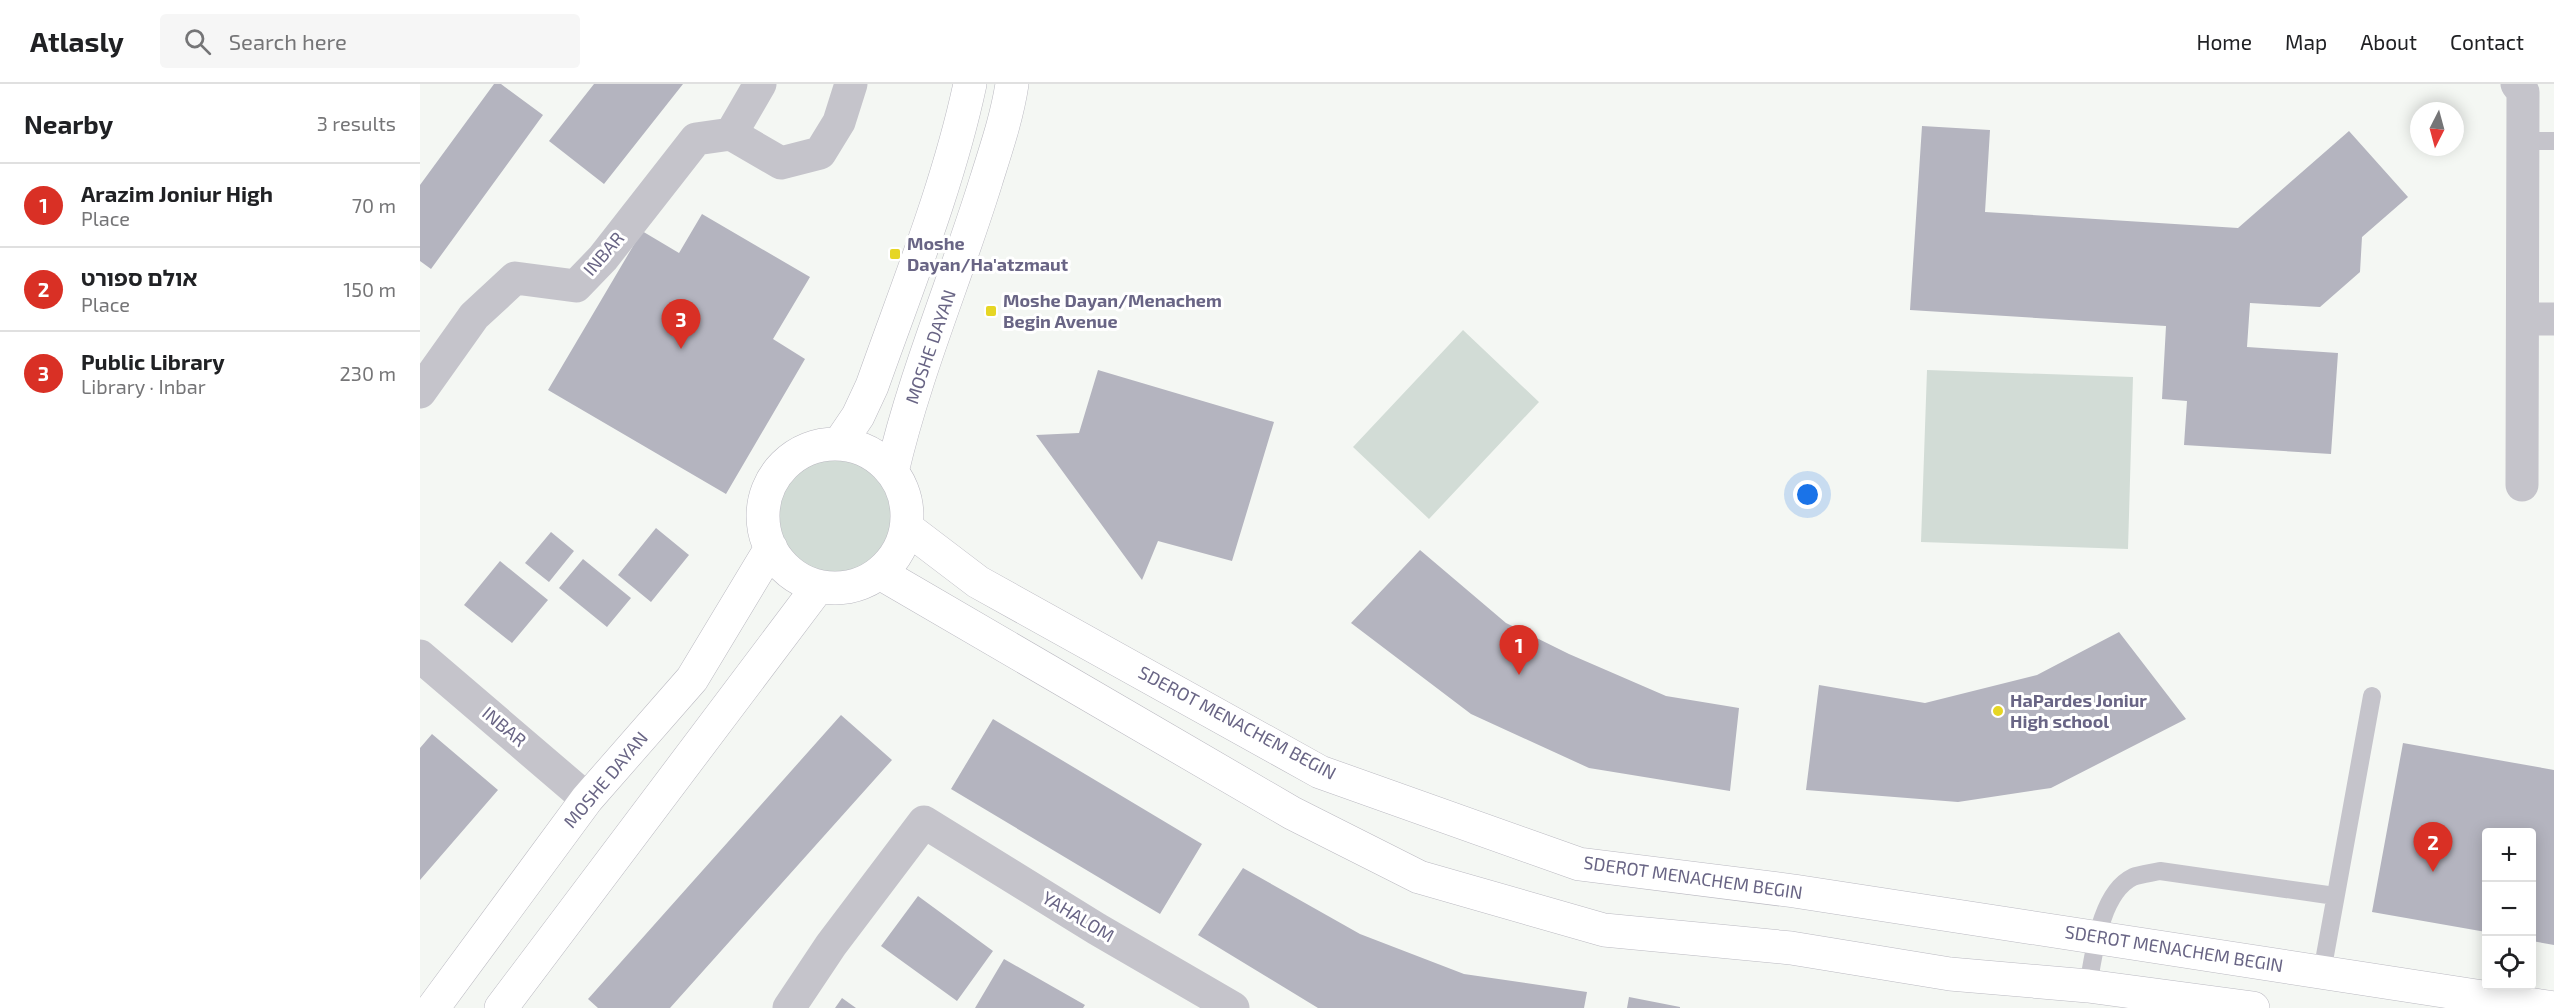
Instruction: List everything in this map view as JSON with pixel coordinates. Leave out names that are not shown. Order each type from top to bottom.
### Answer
[{"type":"street","points":[[760,84],[731,134],[781,163],[820,153],[839,122],[851,84]]},
{"type":"street","points":[[839,444],[858,416],[872,386],[939,196],[962,121],[970,84]]},
{"type":"street","points":[[2517,84],[2523,92],[2538,141],[2538,319],[2522,485]]},
{"type":"street","name":"MOSHE DAYAN","points":[[892,472],[909,410],[962,258],[1013,86]]},
{"type":"street","name":"INBAR","points":[[420,392],[474,316],[515,278],[576,286],[603,258],[696,139],[731,134]]},
{"type":"street","points":[[839,444],[863,450],[884,463],[892,472],[907,504],[907,528],[899,550],[880,573],[864,583],[841,589],[818,587],[796,577],[779,561],[767,541],[763,518],[766,494],[777,474],[794,457],[816,447],[839,444]]},
{"type":"street","name":"SDEROT MENACHEM BEGIN","points":[[907,528],[978,582],[1320,772],[1579,864],[1794,891],[2554,1008]]},
{"type":"street","name":"MOSHE DAYAN","points":[[434,1008],[587,799],[693,679],[771,548]]},
{"type":"street","points":[[880,573],[1292,813],[1419,877],[1604,930],[1791,948],[1950,974],[2088,986],[2159,1001],[2253,1008]]},
{"type":"street","points":[[501,1008],[818,587]]},
{"type":"street","name":"INBAR","points":[[420,656],[587,799]]},
{"type":"street","name":"YAHALOM","points":[[789,1008],[831,945],[924,822],[1097,929],[1233,1008]]},
{"type":"lane","points":[[2322,972],[2372,696]]},
{"type":"lane","points":[[2088,986],[2097,938],[2111,898],[2132,878],[2160,871],[2336,896]]},
{"type":"shaded area","points":[[1463,330],[1539,402],[1429,519],[1353,447]]},
{"type":"shaded area","points":[[1927,370],[2133,377],[2128,549],[1921,542]]},
{"type":"shaded area","points":[[835,449],[861,454],[882,469],[897,490],[902,516],[897,542],[882,563],[861,578],[835,583],[809,578],[788,563],[773,542],[768,516],[773,490],[788,469],[809,454]]},
{"type":"building","points":[[494,84],[501,84],[543,115],[431,269],[420,261],[420,185]]},
{"type":"building","points":[[594,84],[683,84],[604,184],[549,141]]},
{"type":"building","points":[[1922,126],[1990,130],[1985,212],[2238,228],[2349,131],[2408,197],[2362,237],[2360,272],[2320,307],[2250,303],[2247,347],[2338,353],[2331,454],[2184,445],[2187,401],[2162,399],[2166,326],[1910,310]]},
{"type":"building","points":[[702,214],[810,277],[773,339],[805,359],[726,494],[548,390],[642,231],[679,253]]},
{"type":"building","points":[[1098,370],[1274,422],[1232,561],[1158,541],[1142,580],[1036,435],[1079,433]]},
{"type":"building","points":[[656,528],[689,555],[651,602],[618,575]]},
{"type":"building","points":[[551,532],[574,551],[549,582],[525,563]]},
{"type":"building","points":[[1420,550],[1506,623],[1569,654],[1666,696],[1739,708],[1730,791],[1589,768],[1471,714],[1351,623]]},
{"type":"building","points":[[583,559],[631,598],[607,627],[559,588]]},
{"type":"building","points":[[500,561],[548,600],[512,643],[464,605]]},
{"type":"building","name":"HaPardes Joniur High school","points":[[2119,632],[2186,719],[2051,788],[1958,802],[1806,790],[1819,685],[1925,703],[2037,675]]},
{"type":"building","points":[[841,715],[892,760],[670,1008],[598,1008],[588,999]]},
{"type":"building","points":[[993,719],[1202,844],[1160,914],[951,789]]},
{"type":"building","points":[[432,734],[498,790],[420,880],[420,748]]},
{"type":"building","points":[[2403,743],[2554,770],[2554,945],[2536,942],[2536,828],[2482,828],[2482,931],[2372,912]]},
{"type":"building","points":[[1243,868],[1360,934],[1464,974],[1587,992],[1584,1008],[1318,1008],[1198,935]]},
{"type":"building","points":[[918,896],[993,951],[957,1001],[881,946]]},
{"type":"building","points":[[1004,959],[1085,1005],[1083,1008],[975,1008]]},
{"type":"building","points":[[1629,997],[1680,1007],[1680,1008],[1627,1008]]},
{"type":"building","points":[[842,998],[856,1008],[835,1008]]},
{"type":"place","name":"Moshe Dayan/Ha'atzmaut","points":[[895,254]]},
{"type":"place","name":"Moshe Dayan/Menachem Begin Avenue","points":[[991,311]]},
{"type":"place","name":"Public Library","points":[[681,349]]},
{"type":"place","name":"Arazim Joniur High","points":[[1519,675]]},
{"type":"place","name":"HaPardes Joniur High school","points":[[1998,711]]},
{"type":"place","name":"אולם ספורט","points":[[2433,872]]}]
